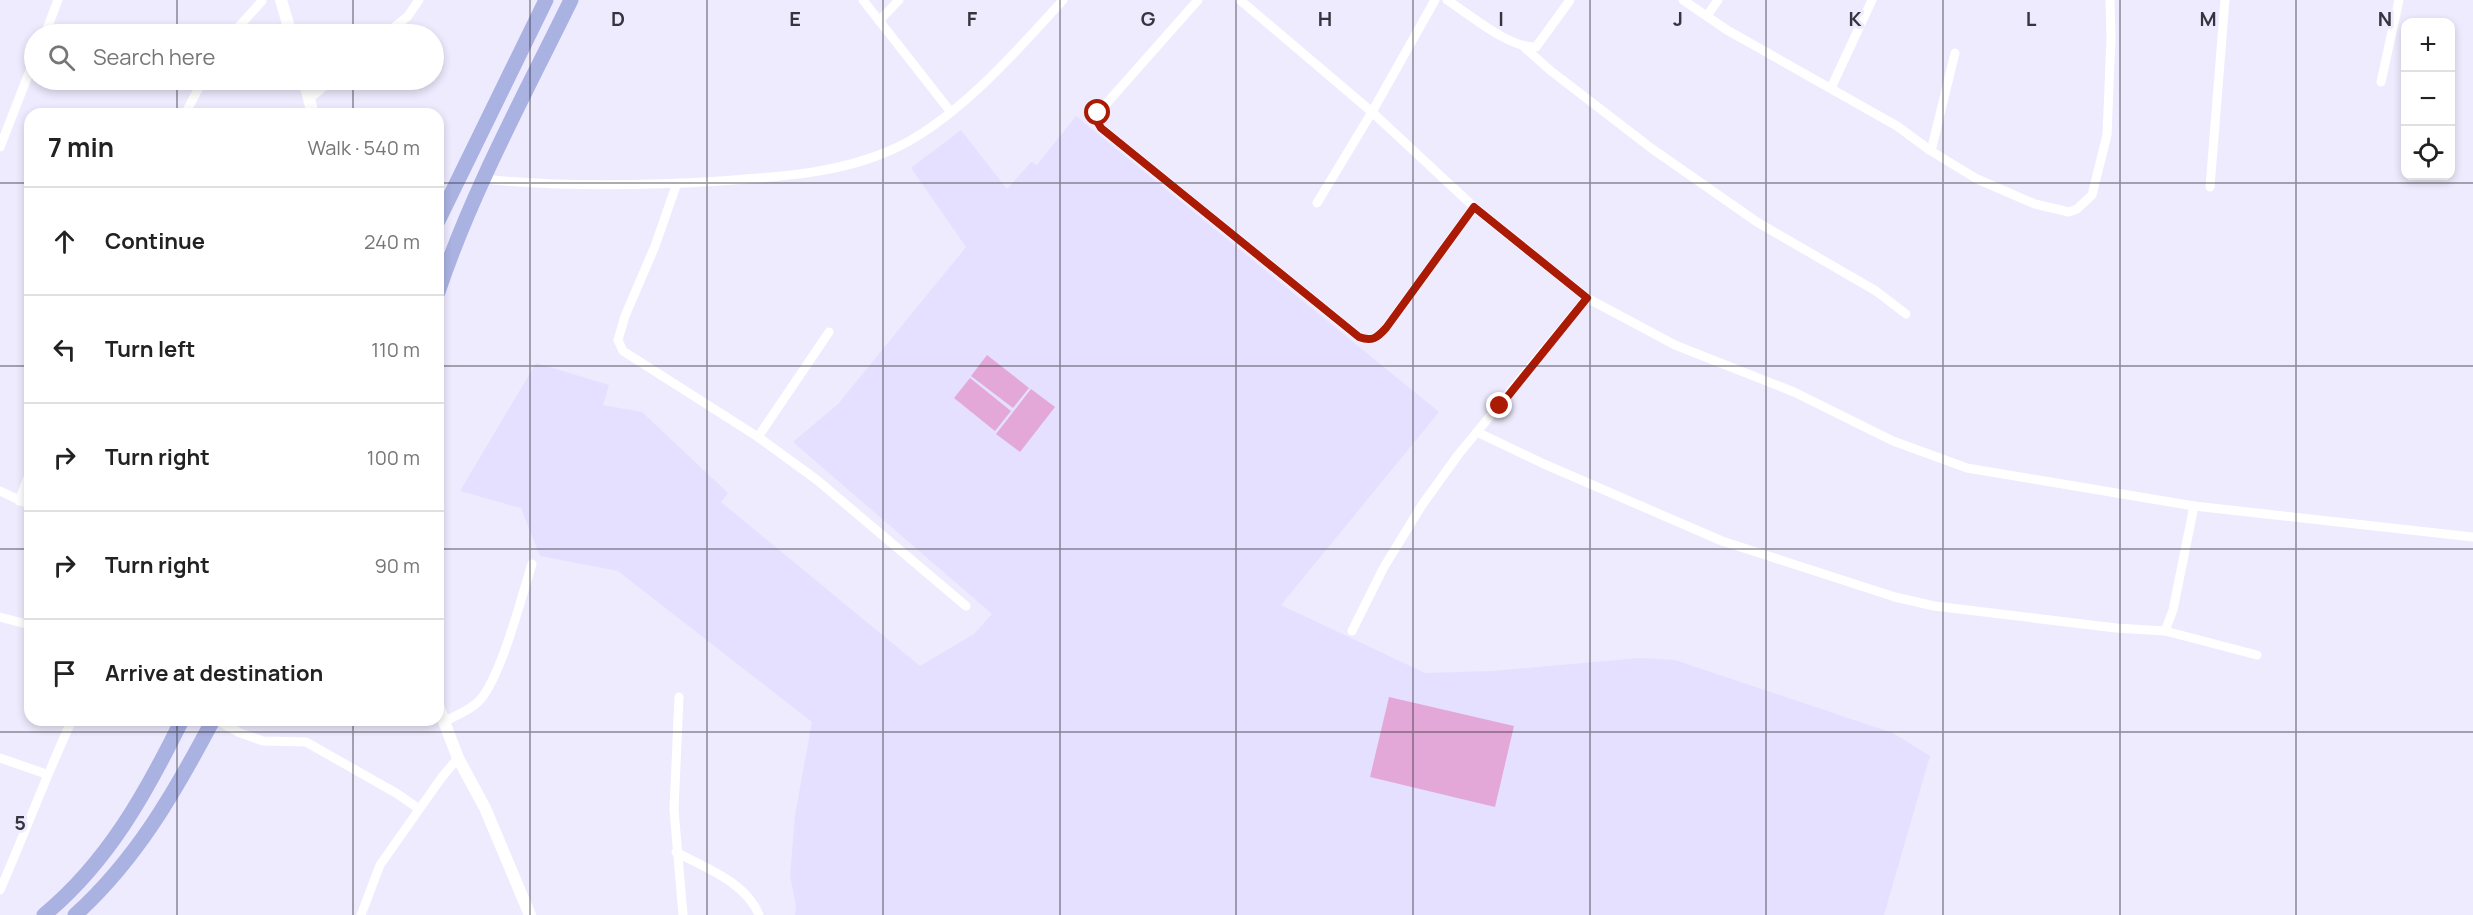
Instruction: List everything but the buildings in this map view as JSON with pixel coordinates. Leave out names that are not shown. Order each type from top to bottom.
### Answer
[{"type":"main road","points":[[444,209],[546,0]]},
{"type":"main road","points":[[444,273],[483,179],[571,0]]},
{"type":"main road","points":[[44,915],[66,897],[100,861],[129,820],[179,726]]},
{"type":"main road","points":[[75,915],[97,895],[145,838],[174,794],[212,726]]},
{"type":"main road","points":[[171,743],[194,756]]},
{"type":"street","points":[[49,24],[58,0]]},
{"type":"street","points":[[398,24],[408,16],[419,0]]},
{"type":"street","points":[[863,0],[950,111]]},
{"type":"street","points":[[879,21],[899,0]]},
{"type":"street","points":[[483,179],[533,184],[677,183],[768,177],[826,170],[861,161],[890,151],[916,136],[950,111],[1011,57],[1063,0]]},
{"type":"street","points":[[1198,0],[1098,113],[1097,121],[1110,136],[1359,337],[1368,340],[1377,338],[1386,328],[1474,207]]},
{"type":"street","points":[[1240,0],[1372,112],[1474,207],[1587,298],[1675,345],[1794,392],[1893,441],[1967,468],[2194,506],[2473,537]]},
{"type":"street","points":[[1317,203],[1372,112],[1435,0]]},
{"type":"street","points":[[1447,0],[1505,38],[1526,48],[1551,71],[1651,148],[1756,222],[1875,291],[1906,314]]},
{"type":"street","points":[[1526,48],[1536,46],[1570,0]]},
{"type":"street","points":[[1683,0],[1777,59],[1897,126],[1931,151],[1977,179],[2035,204],[2069,212],[2077,209],[2092,195],[2107,135],[2111,38],[2110,0]]},
{"type":"street","points":[[1707,16],[1718,0]]},
{"type":"street","points":[[1831,88],[1872,0]]},
{"type":"street","points":[[2210,187],[2224,0]]},
{"type":"street","points":[[2381,82],[2399,0]]},
{"type":"street","points":[[241,24],[262,1]]},
{"type":"street","points":[[282,1],[288,24]]},
{"type":"street","points":[[1931,151],[1955,53]]},
{"type":"street","points":[[0,147],[24,86]]},
{"type":"street","points":[[188,108],[198,90]]},
{"type":"street","points":[[307,90],[312,108]]},
{"type":"street","points":[[309,99],[320,90]]},
{"type":"street","points":[[677,183],[655,246],[625,316],[618,340],[623,351],[758,437],[817,480],[966,606]]},
{"type":"street","points":[[1352,631],[1402,536],[1440,480],[1587,298]]},
{"type":"street","points":[[758,437],[829,332]]},
{"type":"street","points":[[1478,432],[1544,464],[1722,541],[1895,597],[1934,606],[2116,628],[2165,631],[2257,655]]},
{"type":"street","points":[[19,501],[24,488]]},
{"type":"street","points":[[0,491],[24,503]]},
{"type":"street","points":[[2165,631],[2173,610],[2194,506]]},
{"type":"street","points":[[444,722],[468,710],[486,693],[496,672],[532,564]]},
{"type":"street","points":[[0,617],[24,623]]},
{"type":"street","points":[[679,697],[674,810],[683,915]]},
{"type":"street","points":[[444,724],[458,758],[485,808],[530,915]]},
{"type":"street","points":[[0,890],[22,841],[46,774],[69,726]]},
{"type":"street","points":[[227,726],[263,741],[306,742],[396,793],[419,809]]},
{"type":"street","points":[[0,758],[46,774]]},
{"type":"street","points":[[361,915],[380,865],[458,758]]},
{"type":"street","points":[[676,852],[737,886],[755,906],[759,915]]},
{"type":"shaded area","points":[[1076,116],[1439,412],[1281,605],[1425,673],[1492,671],[1639,658],[1675,660],[1893,733],[1930,756],[1884,915],[795,915],[796,906],[790,876],[795,815],[812,722],[618,571],[540,556],[521,508],[460,491],[536,363],[609,385],[603,405],[642,412],[728,493],[721,502],[920,666],[974,634],[992,614],[793,442],[838,404],[966,247],[911,168],[961,130],[1007,189],[1031,162],[1037,165]]},
{"type":"shaded area","points":[[987,355],[1029,388],[1013,408],[971,376]]},
{"type":"shaded area","points":[[970,378],[1011,411],[995,431],[954,398]]},
{"type":"shaded area","points":[[1031,389],[1055,407],[1020,452],[996,434]]},
{"type":"shaded area","points":[[1389,697],[1514,726],[1495,807],[1370,777]]},
{"type":"route","points":[[1098,113],[1097,121],[1101,128],[1359,337],[1368,340],[1377,338],[1386,328],[1474,207],[1587,298],[1500,406]]}]
